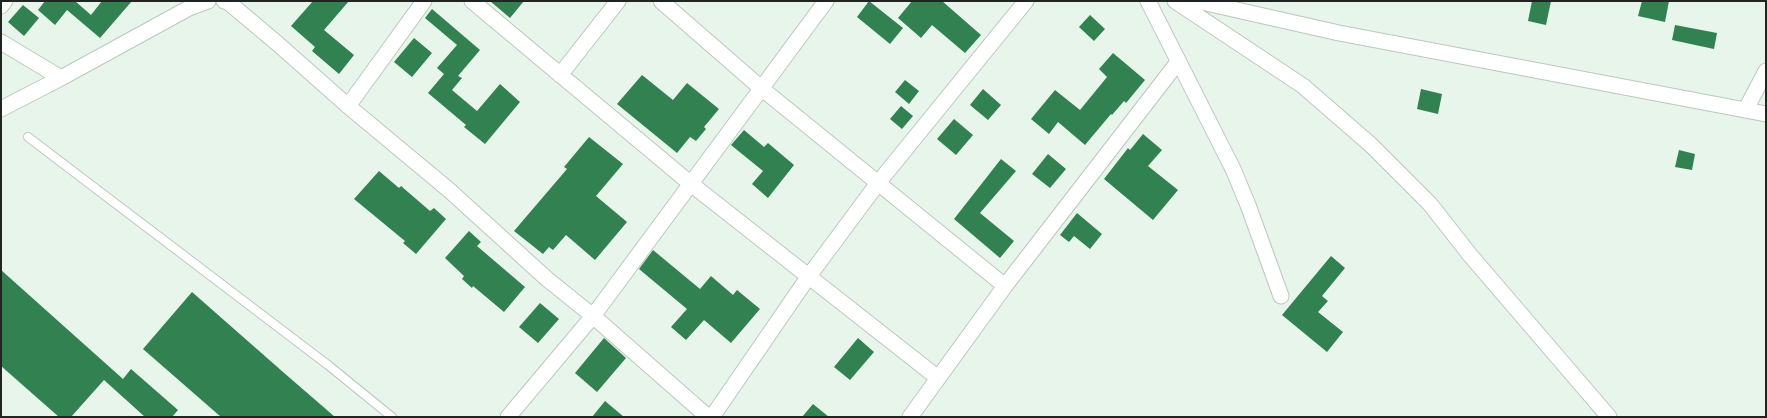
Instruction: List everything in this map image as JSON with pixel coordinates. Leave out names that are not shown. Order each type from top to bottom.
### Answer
[{"type":"street","points":[[1,6],[5,1]]},
{"type":"street","points":[[1,109],[189,8],[205,1]]},
{"type":"street","points":[[224,1],[228,2],[278,44],[348,106],[448,190],[547,279],[593,316],[708,417]]},
{"type":"street","points":[[348,106],[424,1]]},
{"type":"street","points":[[472,1],[691,184],[938,378]]},
{"type":"street","points":[[560,74],[618,1]]},
{"type":"street","points":[[661,1],[761,88],[1005,286]]},
{"type":"street","points":[[508,417],[593,316],[826,1]]},
{"type":"street","points":[[712,417],[809,276],[878,183],[1026,1]]},
{"type":"street","points":[[1148,1],[1233,169],[1251,211],[1281,296]]},
{"type":"street","points":[[1175,1],[1303,86],[1371,145],[1430,204],[1470,255],[1609,417]]},
{"type":"street","points":[[1197,1],[1339,33],[1766,114]]},
{"type":"street","points":[[1,42],[61,78]]},
{"type":"street","points":[[910,417],[1005,286],[1178,62]]},
{"type":"street","points":[[1746,110],[1766,71]]},
{"type":"lane","points":[[28,137],[328,365],[392,417]]},
{"type":"building","points":[[45,1],[75,1],[91,15],[102,1],[132,1],[100,38],[67,10],[55,25],[38,10]]},
{"type":"building","points":[[313,1],[349,1],[324,30],[354,55],[339,74],[312,51],[315,47],[291,26]]},
{"type":"building","points":[[490,1],[524,1],[510,18]]},
{"type":"building","points":[[869,1],[903,28],[890,44],[857,17]]},
{"type":"building","points":[[912,1],[942,1],[981,35],[965,53],[932,25],[921,38],[898,18]]},
{"type":"building","points":[[1532,1],[1551,1],[1546,25],[1528,21]]},
{"type":"building","points":[[1642,1],[1669,1],[1665,22],[1638,16]]},
{"type":"building","points":[[23,5],[39,18],[24,36],[8,22]]},
{"type":"building","points":[[432,9],[480,50],[458,76],[462,78],[452,90],[477,111],[500,84],[520,102],[485,144],[464,127],[466,125],[428,93],[444,74],[437,68],[457,45],[425,18]]},
{"type":"building","points":[[1090,15],[1105,29],[1094,41],[1079,27]]},
{"type":"building","points":[[1675,25],[1717,33],[1714,49],[1672,40]]},
{"type":"building","points":[[414,38],[432,53],[412,77],[394,62]]},
{"type":"building","points":[[1113,53],[1145,80],[1126,103],[1124,101],[1112,115],[1111,114],[1085,145],[1058,122],[1049,134],[1031,119],[1055,90],[1080,110],[1107,77],[1099,69]]},
{"type":"building","points":[[642,75],[673,100],[687,83],[719,109],[704,127],[706,129],[696,141],[690,137],[677,153],[617,104]]},
{"type":"building","points":[[905,80],[919,91],[909,104],[895,92]]},
{"type":"building","points":[[983,89],[1001,105],[988,120],[970,105]]},
{"type":"building","points":[[1421,89],[1442,94],[1438,114],[1417,109]]},
{"type":"building","points":[[901,106],[913,116],[902,129],[890,119]]},
{"type":"building","points":[[954,119],[973,135],[956,155],[937,139]]},
{"type":"building","points":[[744,130],[764,147],[768,143],[794,165],[768,198],[752,184],[763,171],[731,145]]},
{"type":"building","points":[[1143,134],[1162,150],[1148,166],[1178,190],[1153,220],[1104,179],[1128,148],[1130,150]]},
{"type":"building","points":[[589,137],[623,164],[596,196],[627,222],[595,260],[566,235],[553,250],[549,247],[543,254],[514,231],[567,169],[564,167]]},
{"type":"building","points":[[1679,150],[1695,154],[1692,170],[1675,167]]},
{"type":"building","points":[[1048,154],[1066,169],[1050,188],[1032,174]]},
{"type":"building","points":[[1001,159],[1016,171],[980,213],[1014,241],[1000,258],[954,219]]},
{"type":"building","points":[[379,171],[399,188],[401,186],[430,211],[434,208],[446,219],[416,254],[403,243],[405,241],[354,199]]},
{"type":"building","points":[[1077,213],[1102,234],[1090,249],[1074,236],[1069,242],[1060,235]]},
{"type":"building","points":[[469,231],[481,242],[477,246],[525,287],[504,312],[473,286],[472,288],[462,279],[464,276],[445,258]]},
{"type":"building","points":[[653,250],[700,289],[711,276],[733,295],[737,290],[760,309],[731,343],[704,320],[686,340],[671,327],[687,309],[639,269]]},
{"type":"building","points":[[1331,256],[1345,268],[1322,296],[1328,301],[1318,312],[1343,332],[1327,352],[1282,315]]},
{"type":"building","points":[[1,270],[123,379],[131,369],[178,410],[172,417],[145,417],[104,380],[71,417],[59,417],[1,366]]},
{"type":"building","points":[[192,292],[335,417],[221,417],[143,349]]},
{"type":"building","points":[[540,303],[559,319],[538,343],[519,327]]},
{"type":"building","points":[[604,338],[626,358],[597,392],[575,373]]},
{"type":"building","points":[[858,338],[874,352],[850,380],[834,367]]},
{"type":"building","points":[[605,401],[624,417],[592,417]]},
{"type":"building","points":[[813,404],[829,417],[802,417]]}]
